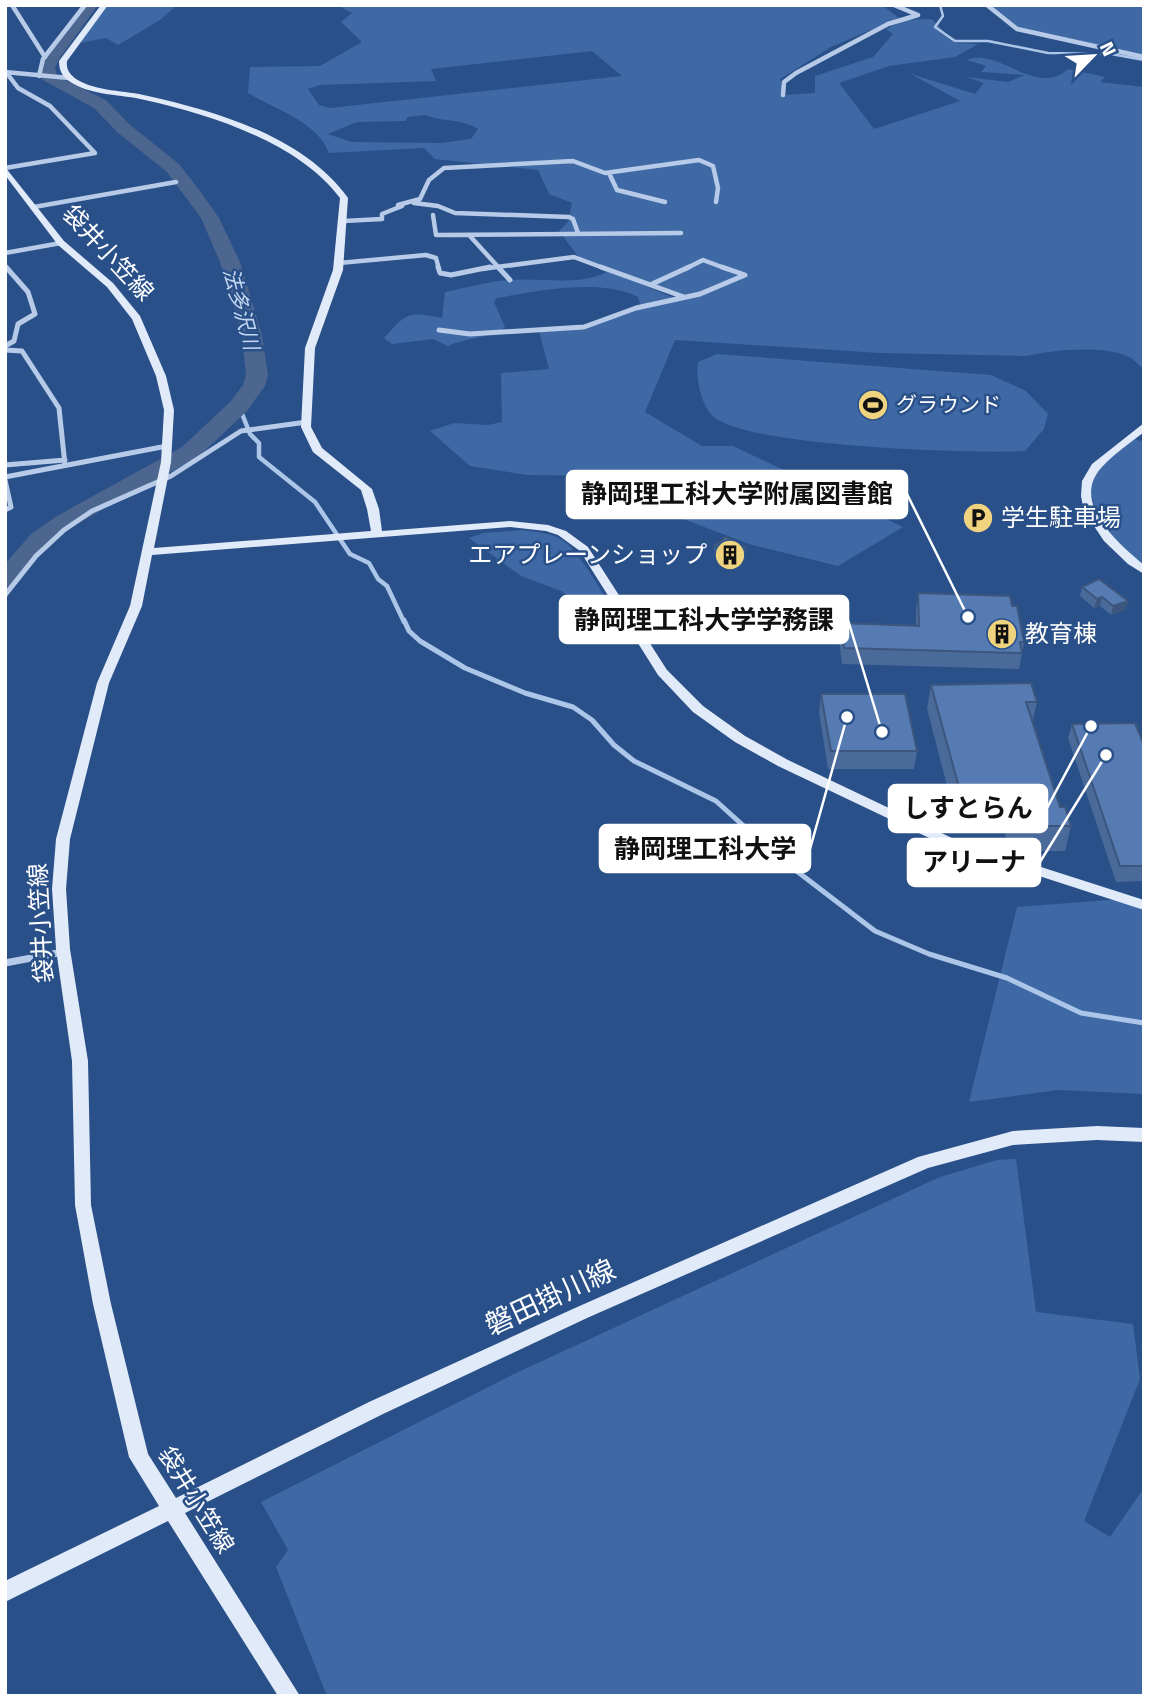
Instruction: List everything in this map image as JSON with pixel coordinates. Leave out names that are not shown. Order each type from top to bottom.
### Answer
[{"type":"street","points":[[12,5],[45,57]]},
{"type":"street","points":[[41,76],[45,57],[85,5]]},
{"type":"street","points":[[64,78],[63,61],[105,5]]},
{"type":"street","points":[[783,94],[785,82],[800,68],[827,57],[831,52],[888,23],[918,15],[894,5]]},
{"type":"street","points":[[987,5],[1017,29],[1144,57]]},
{"type":"street","points":[[5,72],[64,78],[86,86],[175,105],[244,129],[281,145],[340,190],[346,207],[339,263],[310,348],[307,422],[309,438],[317,450],[366,489],[377,534]]},
{"type":"street","points":[[5,72],[18,88],[50,106],[95,153],[5,169]]},
{"type":"street","points":[[400,206],[398,205],[420,199],[424,187],[435,172],[444,168],[573,161],[609,173],[699,160],[713,166],[718,188],[716,201]]},
{"type":"street","name":"袋井小笠線","points":[[5,169],[61,243],[110,285],[137,318],[162,376],[169,410],[163,474],[136,606],[103,682],[63,839],[59,889],[63,952],[80,1061],[83,1205],[102,1304],[139,1457],[290,1696]]},
{"type":"street","points":[[609,173],[617,190],[630,190],[654,202],[666,202]]},
{"type":"street","points":[[34,207],[176,182]]},
{"type":"street","points":[[344,221],[382,219],[382,214],[386,211],[418,203],[455,213],[569,217],[573,219],[578,233]]},
{"type":"street","points":[[433,215],[436,235],[681,233]]},
{"type":"street","points":[[469,235],[510,280]]},
{"type":"street","points":[[5,253],[61,243]]},
{"type":"street","points":[[339,263],[431,256],[436,258],[440,273],[451,275],[499,265],[573,257],[685,297]]},
{"type":"street","points":[[439,330],[470,334],[565,330],[596,324],[636,308],[700,294],[745,275],[703,260],[652,284]]},
{"type":"street","points":[[5,266],[28,292],[35,314],[18,324],[14,341],[5,348]]},
{"type":"street","points":[[5,348],[22,351],[59,408],[65,463]]},
{"type":"street","points":[[5,595],[36,556],[64,530],[92,511],[241,432],[307,422]]},
{"type":"street","points":[[1144,426],[1096,466],[1091,473],[1086,493],[1093,518],[1101,531],[1144,571]]},
{"type":"street","points":[[5,510],[11,507],[5,478],[65,463],[167,446]]},
{"type":"street","points":[[5,465],[65,463]]},
{"type":"street","points":[[149,552],[510,524],[530,524],[562,533],[584,549],[662,672],[698,709],[740,739],[783,763],[949,842],[1144,905]]},
{"type":"street","points":[[5,963],[63,952]]},
{"type":"street","name":"磐田掛川線","points":[[5,1592],[376,1408],[581,1312],[925,1162],[1013,1138],[1097,1133],[1144,1135]]},
{"type":"shaded area","points":[[105,5],[177,5],[160,20],[118,45],[106,38],[80,43]]},
{"type":"shaded area","points":[[337,5],[882,5],[899,18],[831,47],[780,79],[784,95],[815,93],[815,76],[873,57],[893,34],[886,29],[906,20],[932,19],[955,43],[978,44],[955,57],[889,66],[839,83],[874,129],[960,101],[911,74],[975,94],[984,83],[967,77],[1008,82],[1025,75],[981,72],[986,66],[967,60],[979,58],[1044,78],[1056,76],[1068,69],[1105,77],[1100,82],[1144,87],[1144,369],[1131,358],[1121,354],[1094,350],[1064,350],[1026,356],[880,353],[675,340],[645,412],[702,446],[733,446],[903,527],[838,566],[749,544],[612,492],[612,480],[603,476],[528,475],[470,466],[430,431],[454,423],[488,425],[502,422],[501,373],[549,369],[539,331],[584,327],[641,307],[638,297],[622,291],[587,287],[497,298],[494,302],[505,327],[448,346],[433,339],[392,344],[384,338],[403,319],[414,315],[442,318],[445,292],[486,283],[523,279],[586,279],[609,271],[677,299],[683,297],[580,259],[559,231],[568,222],[572,203],[549,194],[538,170],[435,159],[424,148],[329,153],[316,133],[306,125],[248,93],[250,67],[320,66],[362,42],[341,22],[352,13]],"holes":[[[592,51],[622,76],[330,108],[319,105],[308,89],[320,85],[436,81],[431,69]],[[426,115],[464,123],[478,129],[471,139],[442,143],[351,142],[328,134],[357,122],[405,121],[408,117]]]},
{"type":"shaded area","points":[[987,5],[1144,5],[1144,61],[1110,53],[1112,49],[1017,29]]},
{"type":"shaded area","name":"グラウンド","points":[[717,354],[991,375],[1026,391],[1048,414],[1044,429],[1025,451],[863,446],[770,435],[735,427],[714,417],[706,407],[700,392],[698,362]]},
{"type":"shaded area","points":[[1129,437],[1144,442],[1144,571],[1101,531],[1088,483]]},
{"type":"shaded area","points":[[523,530],[556,537],[573,550],[599,588],[628,640],[561,591],[521,576],[469,538],[483,533]]},
{"type":"shaded area","points":[[1122,899],[1144,904],[1144,1094],[1058,1090],[969,1102],[1017,907]]},
{"type":"shaded area","points":[[1016,1159],[1036,1312],[1133,1324],[1140,1379],[1084,1521],[1110,1537],[1144,1488],[1144,1696],[327,1696],[276,1567],[288,1550],[261,1502],[514,1374],[940,1177],[997,1160]]},
{"type":"building","points":[[726,537],[746,547],[734,555],[714,546]]},
{"type":"building","points":[[1099,579],[1128,601],[1113,606],[1102,597],[1097,599],[1082,587]]},
{"type":"building","points":[[918,593],[1010,596],[1012,606],[1017,606],[1024,642],[1020,642],[1022,653],[844,648],[841,623],[919,626]]},
{"type":"building","points":[[1031,683],[1037,702],[1026,702],[1060,807],[1065,807],[1071,826],[1031,826],[1030,821],[1015,822],[1006,791],[960,791],[931,685]]},
{"type":"building","points":[[821,694],[905,694],[917,751],[831,751]]},
{"type":"building","points":[[1135,723],[1144,745],[1144,866],[1120,866],[1072,724]]},
{"type":"waterway","name":"法多沢川","points":[[5,580],[40,539],[65,521],[190,452],[239,406],[254,386],[257,375],[252,335],[230,262],[210,218],[194,195],[173,168],[123,128],[100,104],[49,79],[47,68],[51,59],[91,5]]},
{"type":"waterway","points":[[940,5],[943,16],[935,27],[955,41],[988,41],[1048,53],[1111,54],[1144,60]]},
{"type":"waterway","points":[[239,406],[250,434],[259,443],[259,457],[315,502],[350,554],[369,563],[378,579],[387,586],[404,622]]},
{"type":"waterway","points":[[404,620],[409,631],[420,641],[465,668],[525,693],[573,707],[592,720],[614,745],[634,761],[716,801],[777,856],[875,931],[929,954],[1007,978],[1081,1013],[1144,1023]]},
{"type":"place","name":"グラウンド","points":[[873,405]]},
{"type":"place","name":"学生駐車場","points":[[978,518]]},
{"type":"place","name":"エアプレーンショップ","points":[[730,555]]},
{"type":"place","name":"静岡理工科大学附属図書館","points":[[968,617]]},
{"type":"place","name":"教育棟","points":[[1002,634]]},
{"type":"place","name":"静岡理工科大学","points":[[847,717]]},
{"type":"place","name":"しすとらん","points":[[1091,726]]},
{"type":"place","name":"静岡理工科大学学務課","points":[[882,732]]},
{"type":"place","name":"アリーナ","points":[[1106,755]]}]
